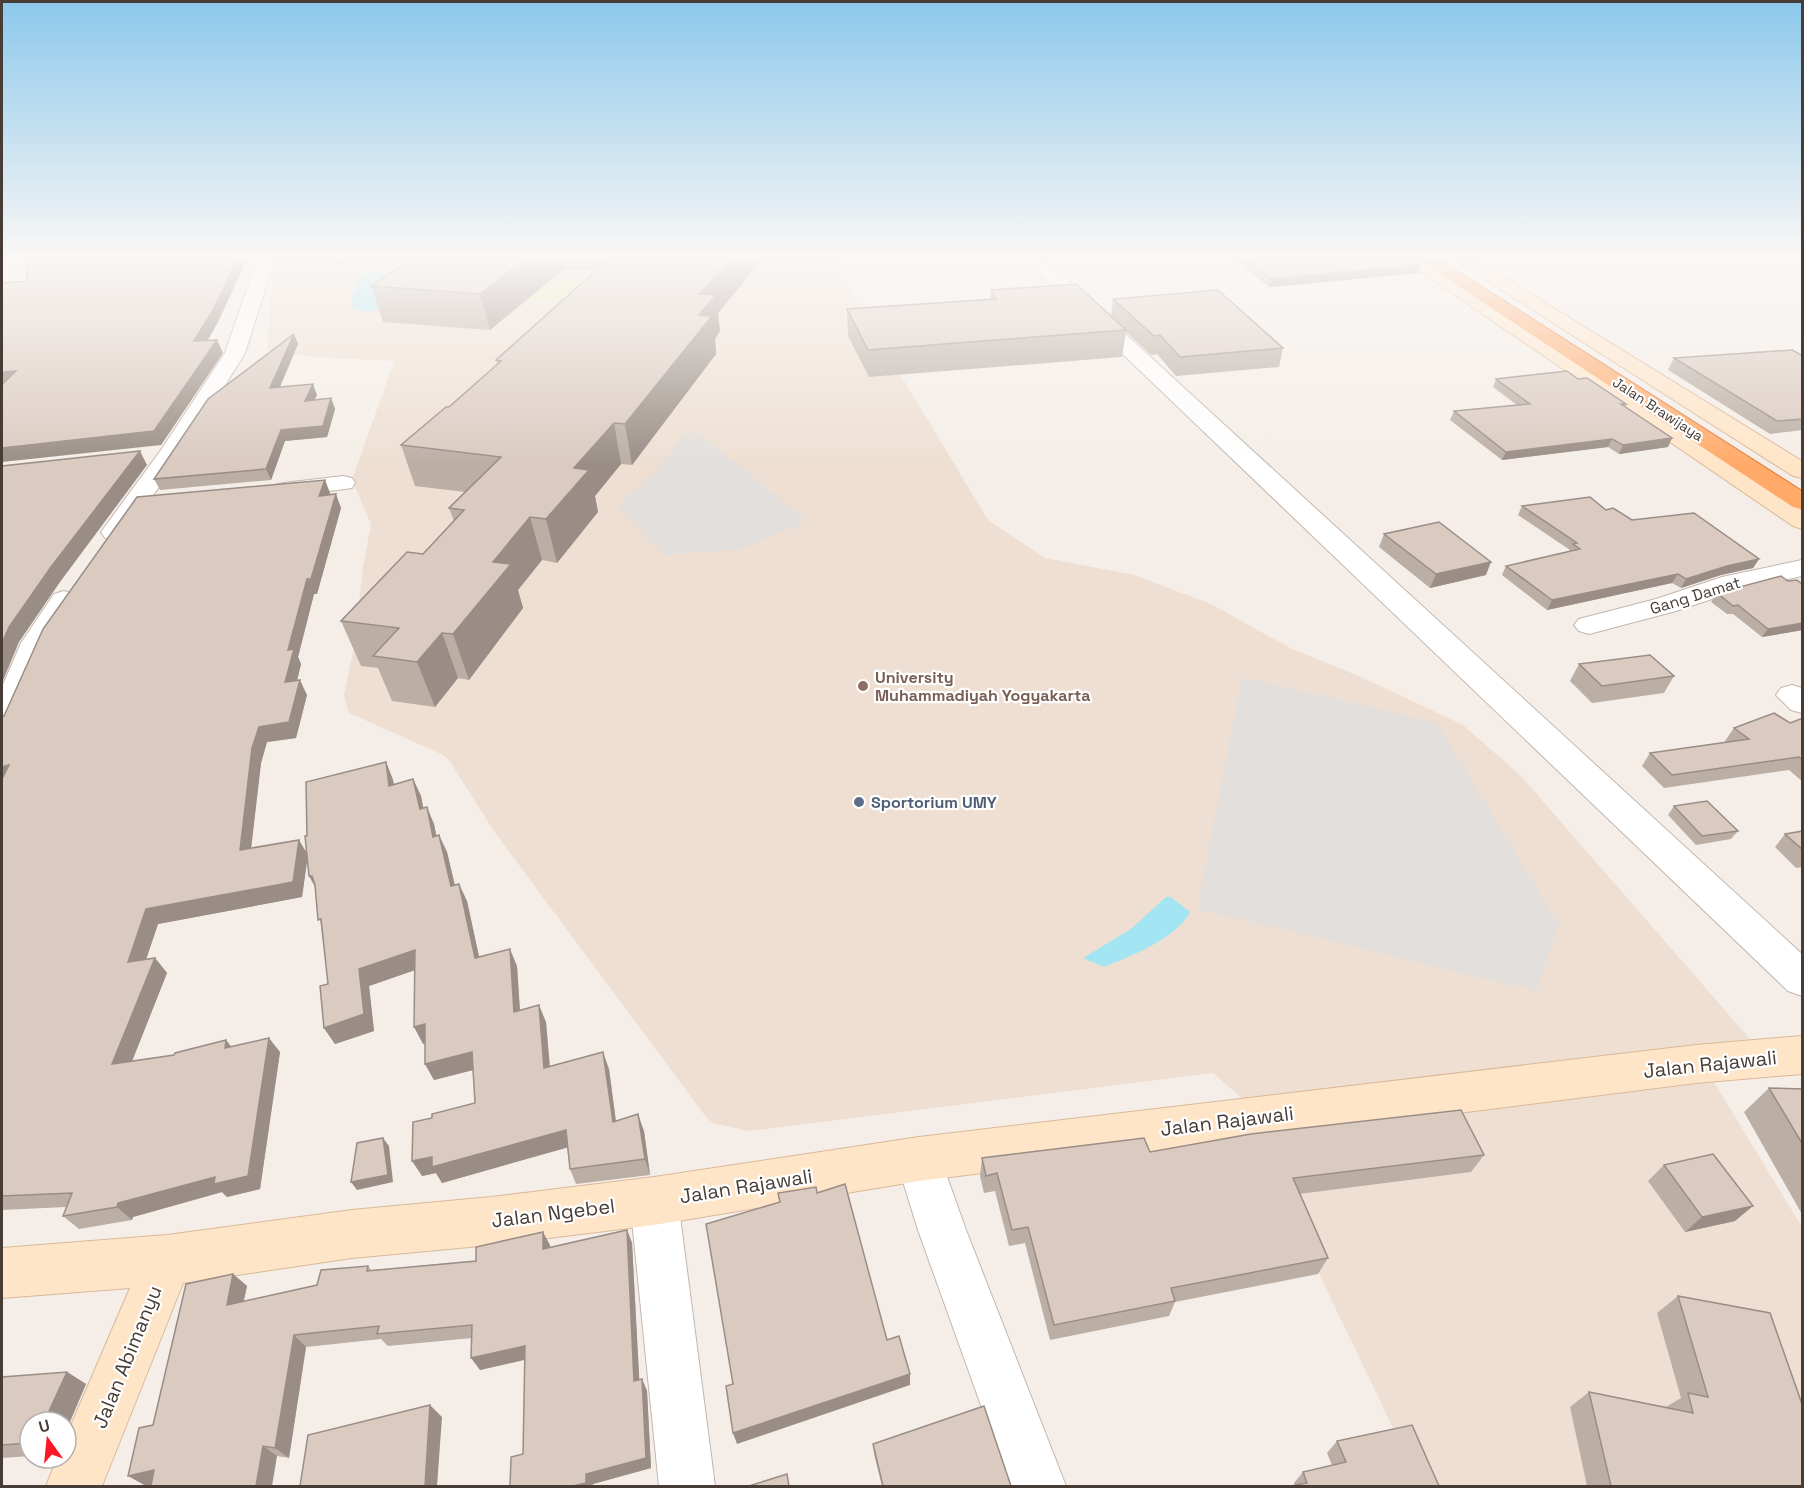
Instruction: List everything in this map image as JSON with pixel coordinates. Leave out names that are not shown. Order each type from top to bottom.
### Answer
[{"type":"highway","name":"Jalan Brawijaya","points":[[1530,326],[1803,502]]},
{"type":"highway","name":"Jalan Brawijaya","points":[[1552,326],[1803,486]]},
{"type":"street","points":[[100,550],[171,453],[235,353],[244,326]]},
{"type":"street","points":[[1105,326],[1803,979]]},
{"type":"street","points":[[1511,326],[1803,521]]},
{"type":"street","points":[[1570,326],[1803,471]]},
{"type":"street","points":[[137,456],[171,453]]},
{"type":"street","points":[[265,491],[343,483]]},
{"type":"street","points":[[135,502],[168,500]]},
{"type":"street","name":"Gang Damat","points":[[1589,625],[1666,605],[1732,583],[1803,568]]},
{"type":"street","points":[[2,722],[36,643],[79,579]]},
{"type":"street","points":[[1803,691],[1792,694],[1803,703]]},
{"type":"street","name":"Jalan Rajawali","points":[[654,1201],[919,1160],[1567,1079],[1803,1055]]},
{"type":"street","points":[[919,1160],[964,1293],[1038,1486]]},
{"type":"street","points":[[654,1201],[687,1486]]},
{"type":"street","name":"Jalan Ngebel","points":[[2,1273],[167,1260],[352,1234],[491,1221],[654,1201]]},
{"type":"street","name":"Jalan Abimanyu","points":[[74,1486],[167,1260]]},
{"type":"shaded area","name":"University Muhammadiyah Yogyakarta","points":[[269,326],[871,326],[988,520],[1045,558],[1134,575],[1211,604],[1292,649],[1361,677],[1463,725],[1521,776],[1750,1039],[1692,1046],[1802,1227],[1802,1486],[1421,1486],[1258,1147],[1241,1097],[1213,1073],[749,1131],[713,1123],[706,1117],[493,830],[449,760],[441,754],[349,713],[344,695],[354,647],[363,567],[371,524],[352,480],[394,361],[315,357],[267,350]]},
{"type":"shaded area","points":[[696,431],[804,518],[801,524],[742,549],[664,555],[618,505],[657,470],[685,434]]},
{"type":"shaded area","points":[[1242,677],[1437,723],[1559,924],[1537,991],[1197,909]]},
{"type":"water","points":[[1166,897],[1171,897],[1190,912],[1183,922],[1164,938],[1152,946],[1104,967],[1083,958],[1131,929]]},
{"type":"building","points":[[2,326],[203,326],[194,341],[217,340],[154,431],[2,448],[2,385],[16,371],[2,372]]},
{"type":"building","points":[[533,326],[704,326],[625,424],[614,423],[574,468],[589,470],[546,519],[530,517],[493,562],[511,564],[453,634],[442,633],[417,662],[373,656],[399,628],[341,621],[407,552],[423,554],[464,510],[449,508],[501,457],[401,445],[501,361],[496,360]]},
{"type":"building","points":[[856,326],[1122,326],[1126,330],[868,350]]},
{"type":"building","points":[[1143,326],[1259,326],[1283,348],[1180,357],[1160,335],[1154,336]]},
{"type":"building","points":[[294,334],[270,388],[313,384],[305,401],[331,398],[323,426],[281,430],[266,469],[154,479],[208,399]]},
{"type":"building","points":[[1792,350],[1803,356],[1803,419],[1777,421],[1674,358]]},
{"type":"building","points":[[1567,371],[1578,379],[1587,378],[1672,438],[1623,445],[1612,439],[1506,452],[1454,411],[1530,404],[1496,379]]},
{"type":"building","points":[[140,451],[51,567],[9,627],[2,643],[2,466]]},
{"type":"building","points":[[325,480],[319,496],[336,494],[311,579],[307,579],[288,650],[294,649],[285,682],[300,680],[289,722],[259,727],[252,748],[240,850],[299,840],[293,882],[146,909],[128,962],[155,958],[112,1064],[174,1055],[226,1040],[225,1048],[269,1038],[248,1176],[214,1184],[215,1177],[118,1203],[117,1207],[63,1216],[72,1193],[2,1196],[2,779],[9,765],[2,767],[2,716],[4,716],[43,629],[137,497]]},
{"type":"building","points":[[1590,497],[1606,510],[1613,508],[1632,520],[1694,513],[1759,559],[1686,579],[1678,574],[1552,600],[1506,566],[1580,549],[1573,544],[1577,543],[1522,506]]},
{"type":"building","points":[[1439,522],[1491,562],[1436,574],[1384,534]]},
{"type":"building","points":[[1781,576],[1788,581],[1797,580],[1803,585],[1803,623],[1768,629],[1738,605],[1733,606],[1717,593]]},
{"type":"building","points":[[1650,655],[1674,676],[1602,686],[1579,664]]},
{"type":"building","points":[[1774,713],[1790,723],[1803,718],[1803,760],[1799,757],[1672,775],[1650,753],[1749,739],[1734,728]]},
{"type":"building","points":[[386,762],[389,786],[413,779],[420,809],[427,807],[433,837],[439,835],[451,886],[459,884],[475,958],[510,949],[514,1012],[539,1005],[544,1068],[603,1052],[613,1122],[638,1114],[645,1159],[570,1169],[566,1130],[432,1167],[432,1157],[412,1161],[413,1122],[432,1118],[432,1114],[475,1103],[472,1052],[425,1064],[425,1024],[414,1027],[415,950],[359,969],[364,1014],[324,1028],[320,986],[328,984],[321,919],[318,920],[315,885],[312,876],[309,876],[305,836],[307,836],[306,782]]},
{"type":"building","points":[[1707,801],[1738,831],[1702,836],[1674,806]]},
{"type":"building","points":[[1803,831],[1803,850],[1785,834]]},
{"type":"building","points":[[1769,1088],[1803,1089],[1803,1145]]},
{"type":"building","points":[[1461,1110],[1484,1155],[1293,1178],[1328,1258],[1171,1288],[1175,1301],[1054,1325],[1028,1227],[1012,1230],[997,1173],[986,1176],[982,1158],[1144,1138],[1150,1152],[1251,1134]]},
{"type":"building","points":[[383,1138],[388,1175],[351,1182],[357,1143]]},
{"type":"building","points":[[1713,1154],[1753,1206],[1702,1217],[1664,1165]]},
{"type":"building","points":[[845,1184],[887,1340],[899,1336],[910,1374],[733,1433],[726,1386],[733,1384],[706,1224],[780,1202],[778,1193],[816,1187],[817,1193]]},
{"type":"building","points":[[627,1230],[634,1381],[642,1379],[646,1458],[586,1474],[586,1483],[573,1486],[510,1486],[511,1457],[523,1454],[525,1346],[471,1358],[472,1325],[377,1334],[379,1326],[294,1335],[275,1448],[263,1446],[256,1486],[151,1486],[154,1470],[128,1476],[139,1428],[153,1425],[186,1284],[233,1274],[227,1305],[317,1285],[321,1270],[368,1266],[367,1271],[476,1261],[476,1247],[543,1232],[543,1249]]},
{"type":"building","points":[[1678,1296],[1770,1313],[1803,1407],[1803,1486],[1611,1486],[1589,1392],[1693,1413],[1688,1393],[1708,1397]]},
{"type":"building","points":[[67,1372],[50,1410],[18,1410],[18,1444],[2,1445],[2,1377]]},
{"type":"building","points":[[430,1405],[425,1486],[300,1486],[308,1435]]},
{"type":"building","points":[[984,1406],[1011,1486],[883,1486],[873,1444]]},
{"type":"building","points":[[1412,1425],[1439,1486],[1291,1486],[1307,1483],[1303,1472],[1346,1462],[1337,1441]]},
{"type":"building","points":[[787,1474],[789,1486],[749,1486]]},
{"type":"place","name":"University Muhammadiyah Yogyakarta","points":[[863,686]]},
{"type":"place","name":"Sportorium UMY","points":[[859,802]]}]
